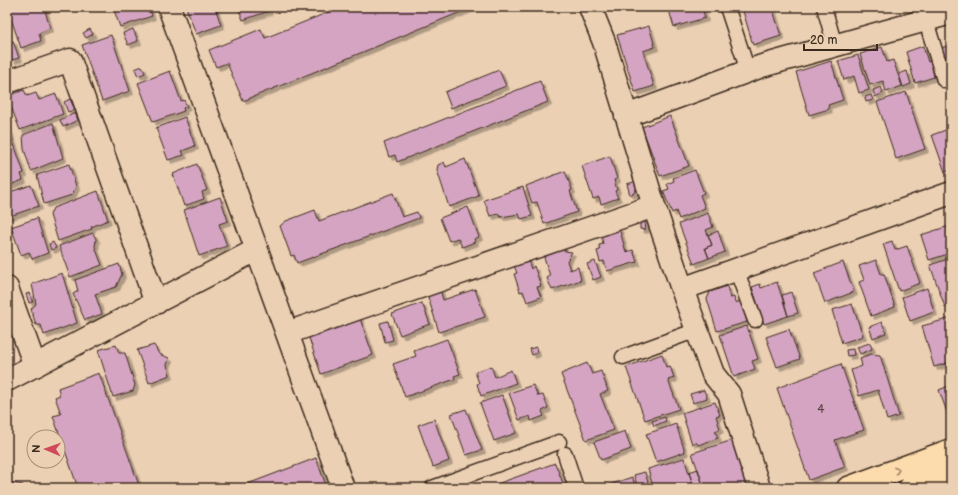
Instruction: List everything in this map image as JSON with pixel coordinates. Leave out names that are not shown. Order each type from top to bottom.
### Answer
[{"type":"highway","points":[[848,488],[951,450]]},
{"type":"highway","points":[[910,488],[951,473]]},
{"type":"street","points":[[169,7],[343,488]]},
{"type":"street","points":[[590,7],[604,42],[654,206],[682,289],[713,374],[729,394],[759,488]]},
{"type":"street","points":[[626,116],[748,71],[951,14]]},
{"type":"street","points":[[7,82],[70,60],[156,303]]},
{"type":"street","points":[[682,289],[951,193]]},
{"type":"street","points":[[287,333],[654,206]]},
{"type":"street","points":[[7,380],[256,250]]},
{"type":"street","points":[[7,288],[35,366]]},
{"type":"lane","points":[[727,7],[748,71]]},
{"type":"lane","points":[[824,7],[835,46]]},
{"type":"lane","points":[[926,20],[944,80]]},
{"type":"lane","points":[[736,269],[755,320]]},
{"type":"lane","points":[[624,357],[697,330]]},
{"type":"lane","points":[[432,488],[562,448],[576,488]]},
{"type":"building","points":[[7,7],[44,7],[50,28],[39,33],[41,41],[21,48]]},
{"type":"building","points":[[113,7],[149,7],[152,16],[120,27]]},
{"type":"building","points":[[186,7],[215,7],[221,25],[196,34]]},
{"type":"building","points":[[238,7],[268,7],[269,11],[243,20]]},
{"type":"building","points":[[341,7],[473,7],[243,101],[227,63],[216,67],[209,50],[261,29],[265,38]]},
{"type":"building","points":[[668,7],[702,7],[705,18],[674,27]]},
{"type":"building","points":[[756,7],[772,7],[781,36],[753,45],[743,11]]},
{"type":"building","points":[[649,26],[655,47],[643,51],[654,86],[635,92],[617,35]]},
{"type":"building","points":[[90,29],[93,34],[86,38],[83,33]]},
{"type":"building","points":[[133,29],[138,41],[128,45],[123,33]]},
{"type":"building","points":[[111,35],[130,91],[102,101],[82,45]]},
{"type":"building","points":[[13,41],[19,58],[12,60],[7,43]]},
{"type":"building","points":[[951,45],[951,73],[950,73],[941,48]]},
{"type":"building","points":[[923,46],[928,62],[931,61],[934,77],[915,83],[906,52]]},
{"type":"building","points":[[882,47],[887,62],[893,60],[902,86],[886,92],[883,81],[870,85],[860,54]]},
{"type":"building","points":[[858,55],[869,90],[859,93],[854,76],[844,80],[838,61]]},
{"type":"building","points":[[831,61],[843,100],[828,105],[829,109],[809,115],[796,72]]},
{"type":"building","points":[[142,66],[145,73],[138,76],[135,69]]},
{"type":"building","points":[[499,70],[506,86],[451,108],[445,92]]},
{"type":"building","points":[[170,71],[181,101],[184,100],[187,107],[183,108],[184,111],[153,122],[138,83]]},
{"type":"building","points":[[907,71],[911,84],[903,87],[899,74]]},
{"type":"building","points":[[540,81],[548,102],[397,162],[395,155],[389,157],[384,143]]},
{"type":"building","points":[[881,87],[883,93],[875,97],[873,90]]},
{"type":"building","points":[[24,90],[27,96],[36,93],[39,100],[56,94],[63,114],[20,130],[7,96]]},
{"type":"building","points":[[906,92],[925,149],[896,159],[877,102]]},
{"type":"building","points":[[871,95],[873,100],[866,102],[865,97]]},
{"type":"building","points":[[70,99],[75,110],[68,112],[64,102]]},
{"type":"building","points":[[75,113],[78,120],[63,127],[60,120]]},
{"type":"building","points":[[670,116],[689,166],[660,176],[642,127]]},
{"type":"building","points":[[185,117],[195,146],[182,151],[184,155],[168,160],[156,128]]},
{"type":"building","points":[[53,123],[63,158],[31,171],[24,149],[23,135]]},
{"type":"building","points":[[7,124],[24,173],[21,174],[23,180],[7,186]]},
{"type":"building","points":[[951,128],[951,170],[945,172],[932,135]]},
{"type":"building","points":[[610,156],[617,179],[614,180],[617,190],[615,191],[618,198],[601,204],[599,197],[593,199],[582,166]]},
{"type":"building","points":[[465,159],[479,196],[449,207],[437,170],[438,165],[444,162],[446,167]]},
{"type":"building","points":[[69,164],[76,186],[72,195],[44,204],[37,175]]},
{"type":"building","points":[[197,164],[207,190],[202,192],[204,199],[184,206],[173,174]]},
{"type":"building","points":[[695,170],[704,193],[700,195],[705,208],[679,219],[676,211],[672,213],[663,191],[669,189],[667,184],[674,181],[673,178]]},
{"type":"building","points":[[565,171],[572,190],[570,191],[577,212],[544,224],[537,202],[532,203],[526,186]]},
{"type":"building","points":[[637,181],[638,185],[634,193],[630,195],[627,184]]},
{"type":"building","points":[[31,185],[39,206],[7,217],[7,193]]},
{"type":"building","points":[[523,187],[532,216],[521,219],[519,214],[501,217],[498,214],[490,216],[484,200]]},
{"type":"building","points":[[98,191],[108,220],[91,227],[92,229],[58,241],[50,215],[53,208]]},
{"type":"building","points":[[393,193],[402,217],[417,212],[419,218],[297,263],[294,255],[291,256],[280,226],[286,221],[315,210],[319,221]]},
{"type":"building","points":[[220,197],[228,221],[219,224],[227,246],[199,256],[184,210]]},
{"type":"building","points":[[468,207],[479,237],[474,239],[475,242],[462,247],[458,238],[449,241],[440,218]]},
{"type":"building","points":[[708,213],[713,227],[706,230],[712,245],[705,248],[709,258],[694,264],[679,224]]},
{"type":"building","points":[[37,218],[48,253],[32,259],[29,252],[21,255],[11,227]]},
{"type":"building","points":[[640,222],[646,223],[645,230],[640,229]]},
{"type":"building","points":[[949,226],[951,232],[951,253],[929,260],[921,235]]},
{"type":"building","points":[[619,228],[626,252],[633,250],[637,262],[607,271],[604,261],[600,262],[597,251],[600,250],[599,245],[603,244],[601,234]]},
{"type":"building","points":[[718,231],[725,252],[709,258],[705,248],[712,245],[708,235]]},
{"type":"building","points":[[93,233],[96,239],[95,247],[102,265],[70,277],[59,246]]},
{"type":"building","points":[[892,241],[895,250],[907,246],[920,283],[899,291],[883,244]]},
{"type":"building","points":[[53,242],[56,248],[51,250],[49,244]]},
{"type":"building","points":[[564,247],[565,251],[572,252],[567,261],[570,270],[578,267],[581,280],[552,290],[547,278],[550,276],[543,254]]},
{"type":"building","points":[[527,257],[531,269],[534,266],[541,286],[537,287],[541,297],[527,302],[523,291],[520,292],[514,274],[517,273],[513,263]]},
{"type":"building","points":[[951,258],[951,305],[945,307],[930,265]]},
{"type":"building","points":[[876,260],[881,274],[884,274],[895,307],[871,316],[859,282],[864,280],[859,266]]},
{"type":"building","points":[[595,261],[601,277],[593,280],[587,264]]},
{"type":"building","points":[[843,262],[854,292],[825,303],[814,273]]},
{"type":"building","points":[[119,264],[122,274],[116,287],[95,294],[102,314],[85,320],[73,294],[78,291],[75,280]]},
{"type":"building","points":[[62,273],[77,323],[44,335],[41,325],[36,325],[31,309],[36,304],[32,284]]},
{"type":"building","points":[[777,282],[788,316],[764,324],[752,287],[760,284],[761,288]]},
{"type":"building","points":[[727,286],[730,298],[734,297],[735,303],[741,301],[747,322],[717,331],[707,299],[710,292]]},
{"type":"building","points":[[927,288],[934,312],[910,321],[902,297]]},
{"type":"building","points":[[440,289],[443,300],[475,289],[485,317],[439,332],[427,294]]},
{"type":"building","points":[[791,292],[798,313],[788,316],[782,295]]},
{"type":"building","points":[[30,293],[33,302],[29,303],[26,294]]},
{"type":"building","points":[[422,303],[430,324],[400,335],[392,314]]},
{"type":"building","points":[[852,304],[863,336],[842,343],[832,310]]},
{"type":"building","points":[[359,316],[373,355],[321,374],[308,335]]},
{"type":"building","points":[[951,318],[951,362],[934,367],[922,326]]},
{"type":"building","points":[[388,321],[393,340],[385,342],[380,323]]},
{"type":"building","points":[[882,322],[886,333],[873,338],[869,327]]},
{"type":"building","points":[[747,326],[758,359],[752,361],[755,369],[734,377],[720,335]]},
{"type":"building","points":[[789,329],[800,359],[777,367],[766,337]]},
{"type":"building","points":[[447,339],[460,374],[454,376],[455,379],[405,397],[393,364],[416,356],[414,351]]},
{"type":"building","points":[[870,343],[872,349],[860,354],[857,347]]},
{"type":"building","points":[[116,345],[119,353],[125,353],[135,385],[133,391],[113,397],[98,350]]},
{"type":"building","points":[[154,345],[159,354],[169,358],[167,365],[170,375],[149,383],[137,350]]},
{"type":"building","points":[[536,347],[537,353],[532,355],[530,349]]},
{"type":"building","points":[[853,349],[854,355],[847,356],[846,350]]},
{"type":"building","points":[[662,354],[666,367],[670,366],[674,378],[668,380],[679,409],[645,420],[626,367]]},
{"type":"building","points":[[871,354],[880,355],[899,416],[887,420],[878,390],[859,396],[851,370],[862,366],[860,358]]},
{"type":"building","points":[[587,363],[592,374],[601,371],[608,391],[600,394],[614,430],[586,440],[561,374]]},
{"type":"building","points":[[841,364],[864,430],[835,440],[845,467],[809,480],[777,388]]},
{"type":"building","points":[[491,366],[495,377],[511,370],[516,383],[481,396],[477,384],[479,383],[475,372]]},
{"type":"building","points":[[99,373],[140,488],[78,488],[66,453],[66,429],[58,429],[53,416],[61,414],[55,397],[60,395],[58,388]]},
{"type":"building","points":[[533,385],[538,396],[543,395],[548,408],[542,411],[544,416],[531,421],[530,416],[519,420],[509,393]]},
{"type":"building","points":[[951,385],[951,414],[948,415],[939,390]]},
{"type":"building","points":[[704,390],[707,398],[693,403],[690,394]]},
{"type":"building","points":[[502,395],[516,433],[494,441],[480,403]]},
{"type":"building","points":[[715,402],[720,415],[716,416],[720,429],[715,431],[718,438],[698,445],[696,442],[692,444],[682,413]]},
{"type":"building","points":[[466,409],[482,450],[466,455],[451,414]]},
{"type":"building","points":[[665,417],[666,421],[654,426],[652,421]]},
{"type":"building","points":[[434,419],[449,461],[433,467],[418,425]]},
{"type":"building","points":[[676,424],[685,452],[656,462],[646,434]]},
{"type":"building","points":[[625,431],[631,449],[601,460],[594,442]]},
{"type":"building","points":[[733,440],[749,488],[704,488],[692,453]]},
{"type":"building","points":[[316,458],[327,488],[237,488]]},
{"type":"building","points":[[684,458],[694,488],[661,488],[660,485],[653,487],[648,469]]},
{"type":"building","points":[[555,463],[565,488],[486,488]]},
{"type":"building","points":[[698,469],[704,488],[694,488],[689,472]]},
{"type":"building","points":[[645,472],[648,483],[637,485],[634,475]]},
{"type":"building","points":[[632,477],[636,488],[600,488]]},
{"type":"building","points":[[13,483],[23,485],[24,488],[7,488],[7,485]]}]
